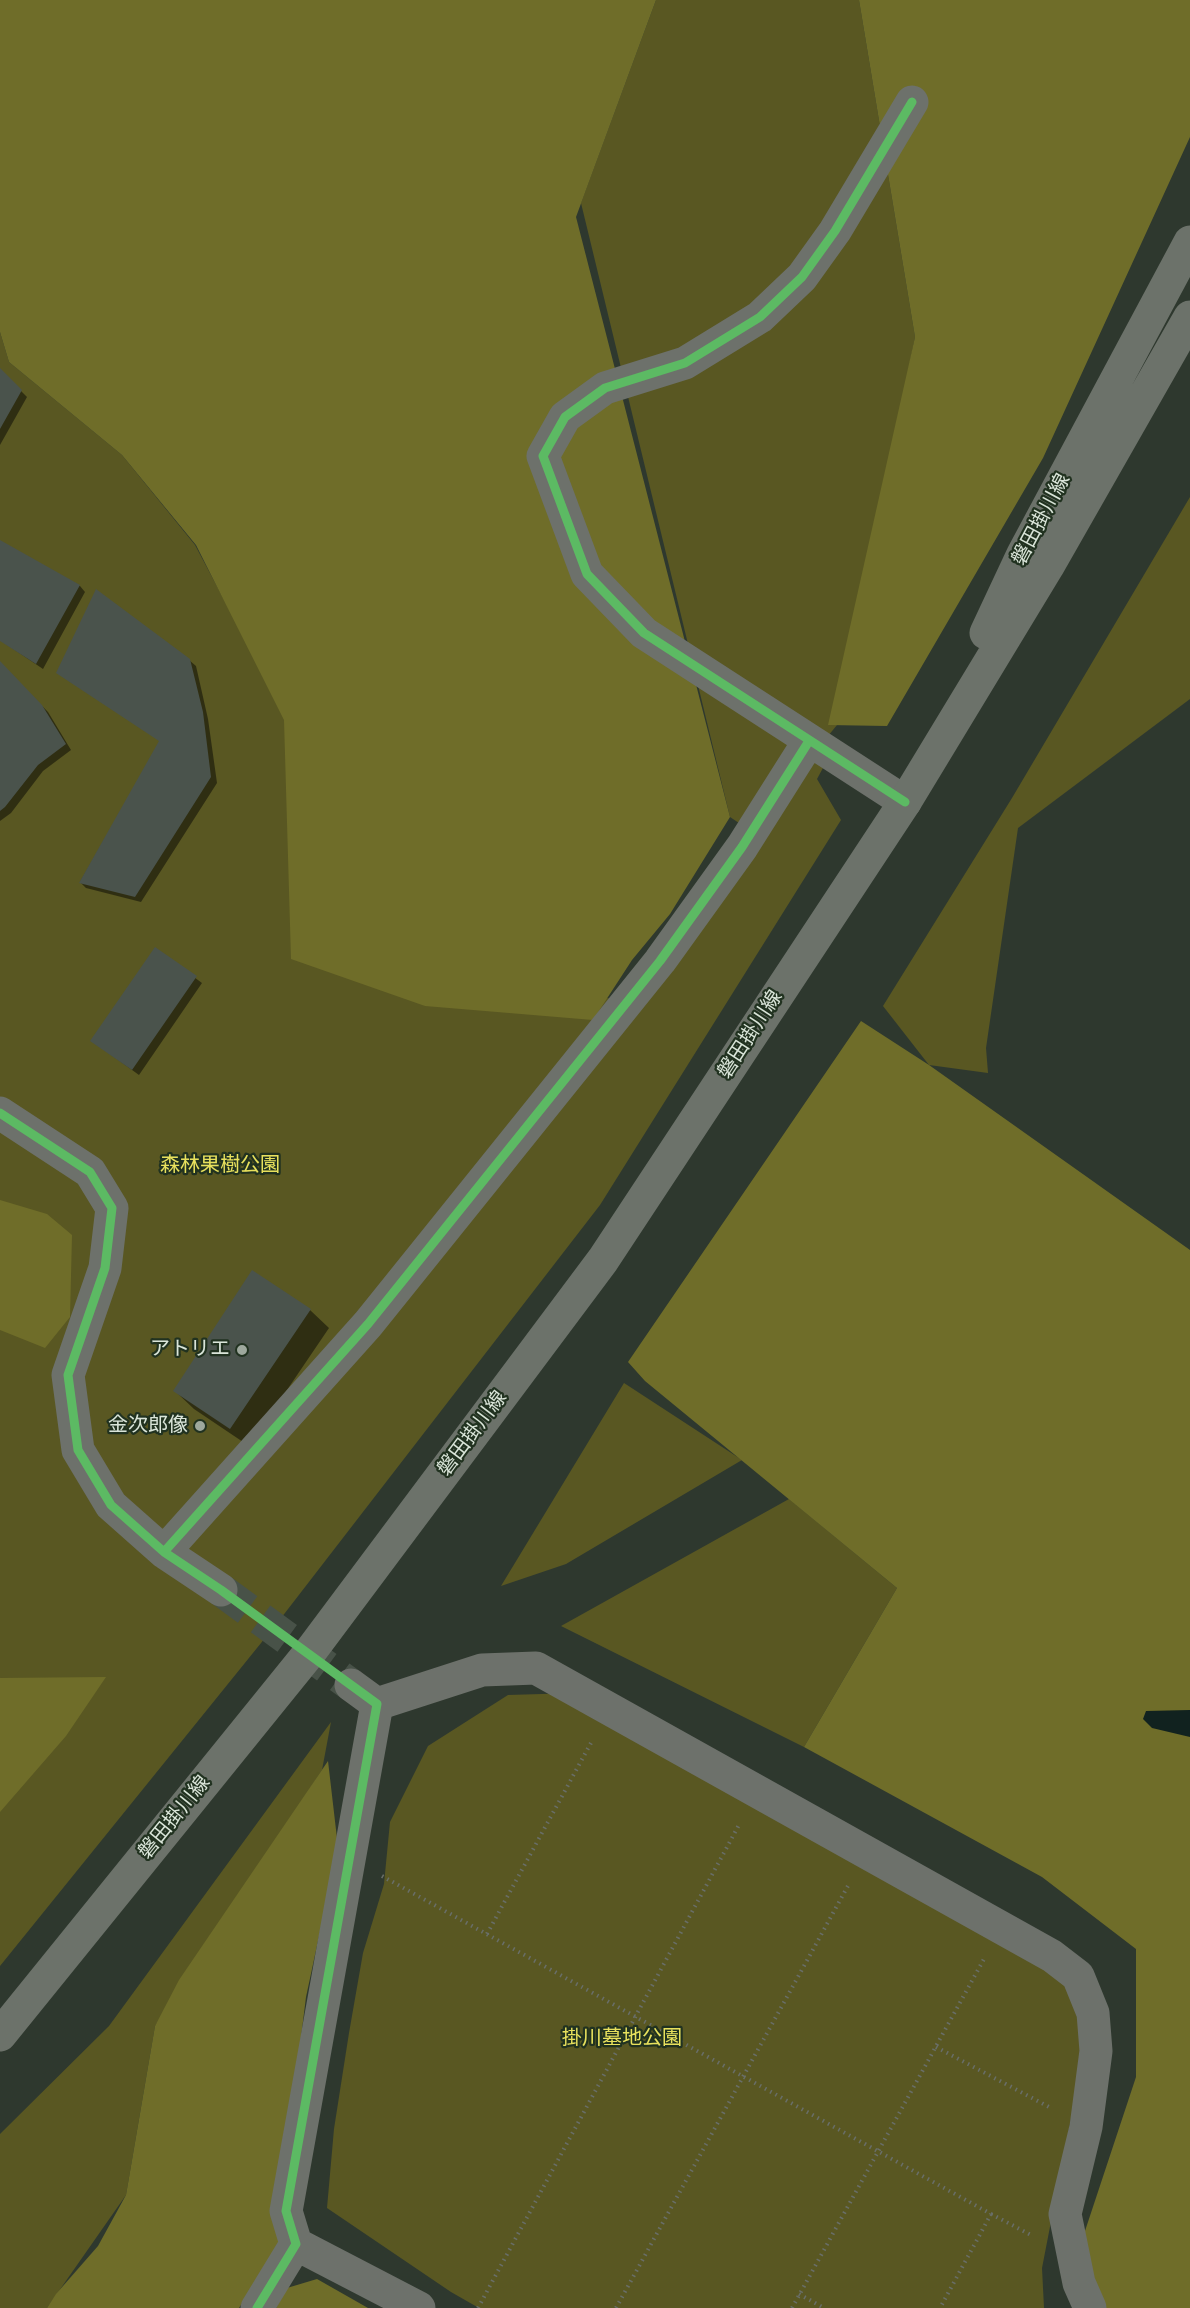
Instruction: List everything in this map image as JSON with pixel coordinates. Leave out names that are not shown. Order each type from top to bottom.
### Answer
[{"type":"main road","name":"磐田掛川線","points":[[905,802],[1023,554],[1190,242]]},
{"type":"main road","name":"磐田掛川線","points":[[0,2035],[310,1652],[603,1260],[905,802],[1048,566],[1190,317]]},
{"type":"street","points":[[905,802],[644,633],[587,574],[543,456],[565,417],[605,388],[685,363],[760,317],[802,277],[835,231],[912,102]]},
{"type":"street","points":[[164,1552],[368,1324],[660,961],[742,848],[809,741]]},
{"type":"street","points":[[0,1113],[90,1172],[112,1208],[105,1268],[68,1375],[78,1450],[111,1505],[164,1552],[221,1590]]},
{"type":"street","points":[[377,1704],[482,1670],[536,1668],[1001,1927],[1052,1956],[1078,1976],[1094,2013],[1096,2051],[1086,2127],[1065,2214],[1079,2283],[1090,2308]]},
{"type":"street","points":[[351,1685],[377,1704]]},
{"type":"street","points":[[377,1704],[286,2211],[296,2244],[419,2308]]},
{"type":"street","points":[[257,2308],[296,2244]]},
{"type":"path","points":[[487,1934],[610,1709]]},
{"type":"path","points":[[478,2308],[758,1791]]},
{"type":"path","points":[[616,2308],[866,1852]]},
{"type":"path","points":[[350,1858],[991,2214],[940,2308]]},
{"type":"path","points":[[792,2308],[1001,1927]]},
{"type":"path","points":[[936,2046],[1086,2127]]},
{"type":"path","points":[[799,2294],[824,2308]]},
{"type":"green space","name":"森林果樹公園","points":[[656,0],[859,0],[915,337],[837,725],[819,747],[831,753],[817,779],[841,820],[600,1205],[278,1622],[0,1966],[0,332],[9,362],[122,455],[195,545],[229,609],[228,589],[425,1006],[611,998],[748,829],[730,817],[581,203]]},
{"type":"green space","points":[[1190,497],[1190,699],[1018,828],[986,1048],[988,1073],[929,1065],[883,1006],[1012,798]]},
{"type":"green space","points":[[624,1383],[742,1460],[566,1564],[501,1586]]},
{"type":"green space","points":[[789,1499],[897,1588],[804,1747],[561,1626]]},
{"type":"green space","name":"掛川墓地公園","points":[[576,1693],[1074,1974],[1087,2036],[1042,2268],[1044,2308],[479,2308],[451,2292],[327,2208],[334,2129],[349,2033],[363,1953],[384,1884],[390,1822],[428,1746],[508,1695]]},
{"type":"green space","points":[[331,1722],[322,1770],[155,2026],[126,2195],[47,2308],[0,2308],[0,2134],[109,2026]]},
{"type":"shaded area","points":[[0,0],[656,0],[576,217],[730,817],[670,914],[632,960],[593,1020],[425,1006],[291,959],[284,720],[196,545],[122,455],[9,362],[0,332]]},
{"type":"shaded area","points":[[859,0],[1190,0],[1190,137],[1043,458],[887,726],[828,725],[915,337]]},
{"type":"shaded area","points":[[861,1021],[929,1065],[1190,1250],[1190,2308],[1099,2308],[1084,2234],[1136,2077],[1136,1949],[1042,1877],[804,1747],[897,1588],[645,1381],[628,1362]]},
{"type":"shaded area","points":[[0,1200],[47,1214],[72,1235],[70,1317],[45,1348],[0,1330]]},
{"type":"shaded area","points":[[106,1677],[66,1736],[0,1812],[0,1678]]},
{"type":"shaded area","points":[[328,1761],[338,1847],[306,1997],[284,2174],[281,2241],[239,2308],[47,2308],[56,2294],[98,2246],[126,2195],[155,2026],[179,1980]]},
{"type":"shaded area","points":[[317,2279],[368,2308],[276,2308],[287,2288]]},
{"type":"water","points":[[1190,1710],[1190,1737],[1152,1728],[1143,1719],[1146,1711]]},
{"type":"building","points":[[0,368],[22,390],[0,429]]},
{"type":"building","points":[[0,540],[80,585],[36,664],[0,641]]},
{"type":"building","points":[[96,589],[190,659],[203,712],[211,777],[135,897],[79,883],[159,741],[56,673]]},
{"type":"building","points":[[0,661],[42,705],[66,744],[38,765],[0,811]]},
{"type":"building","points":[[155,947],[197,976],[132,1070],[90,1041]]},
{"type":"building","name":"アトリエ","points":[[252,1270],[311,1309],[230,1429],[173,1391]]},
{"type":"tunnel","points":[[221,1590],[351,1685]]},
{"type":"cycle path","points":[[905,802],[644,633],[587,574],[543,456],[565,417],[605,388],[685,363],[760,317],[802,277],[835,231],[912,102]]},
{"type":"cycle path","points":[[164,1552],[368,1324],[660,961],[742,847],[809,741]]},
{"type":"cycle path","points":[[0,1113],[90,1172],[112,1208],[105,1268],[68,1375],[78,1450],[111,1505],[164,1552],[221,1590],[377,1704],[286,2211],[296,2244],[257,2308]]},
{"type":"place","name":"アトリエ","points":[[242,1350]]},
{"type":"place","name":"金次郎像","points":[[200,1426]]}]
